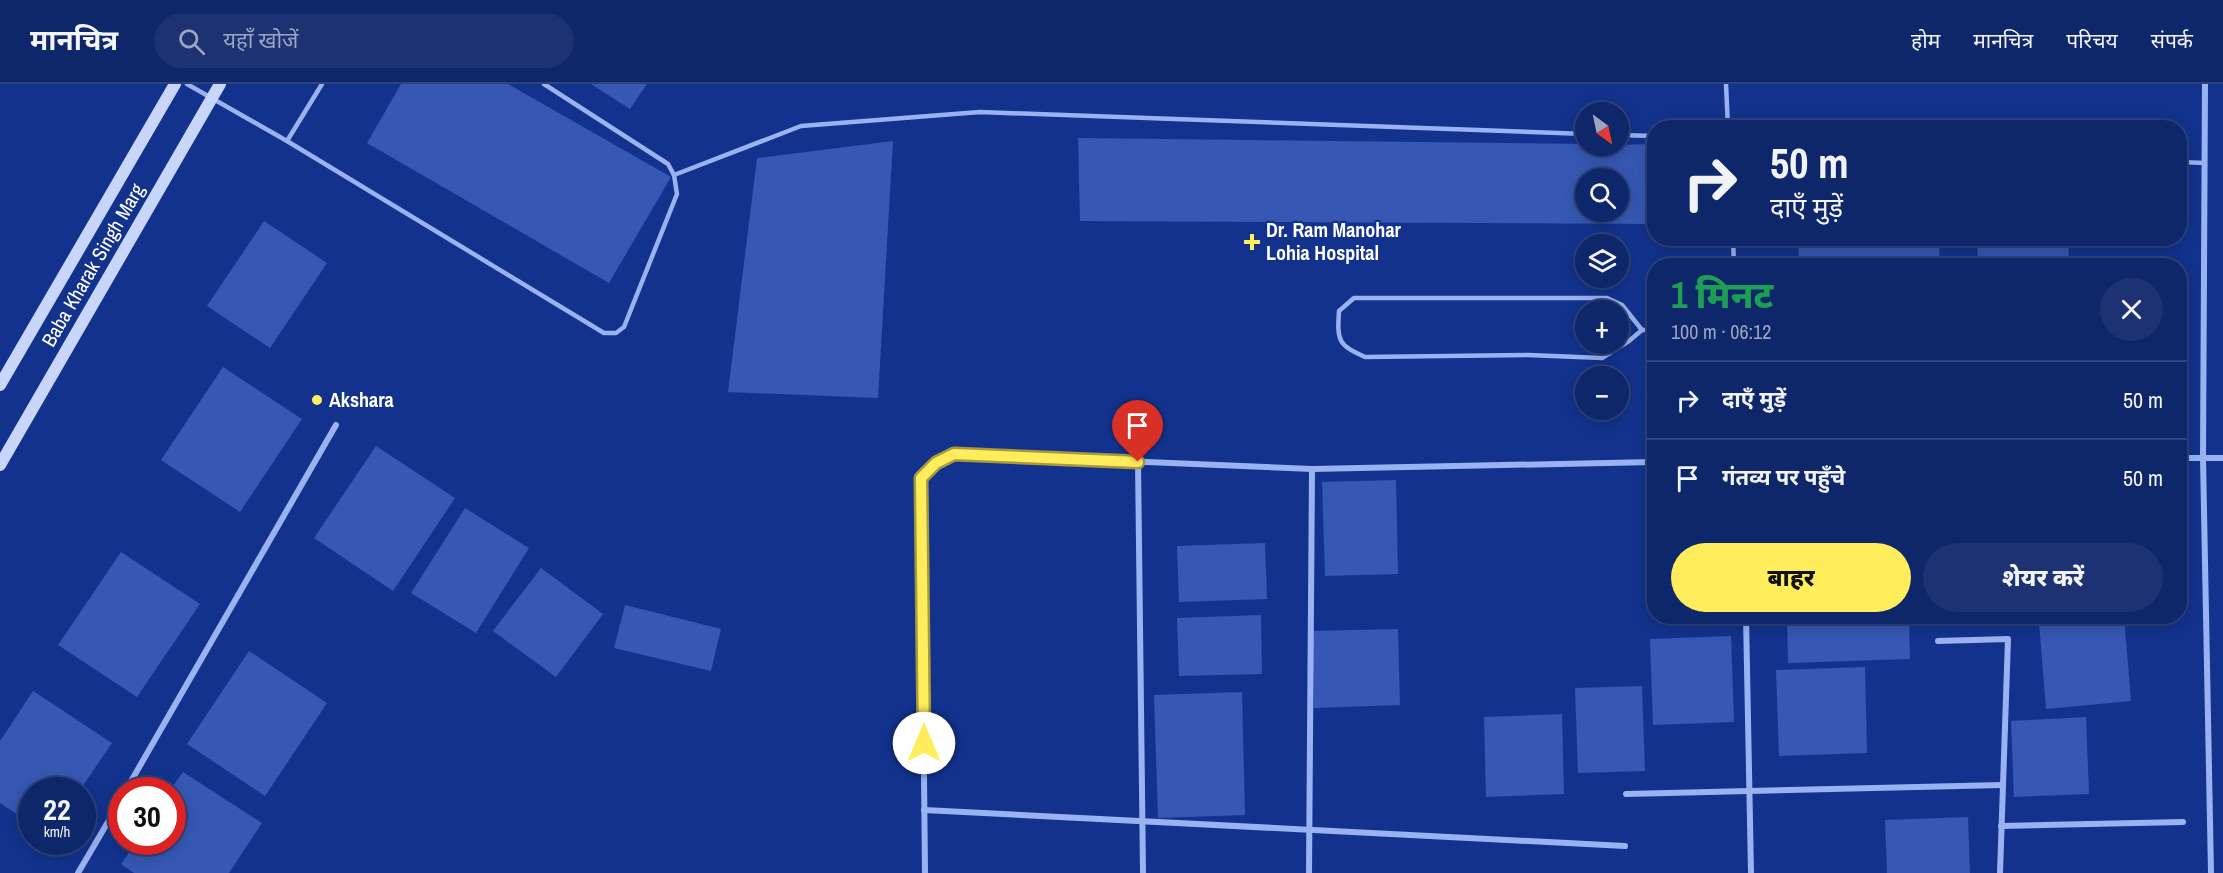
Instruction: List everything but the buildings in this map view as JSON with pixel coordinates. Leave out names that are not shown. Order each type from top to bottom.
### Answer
[{"type":"main road","name":"Baba Kharak Singh Marg","points":[[0,385],[175,84]]},
{"type":"main road","name":"Baba Kharak Singh Marg","points":[[0,465],[220,84]]},
{"type":"street","points":[[2205,84],[2203,458],[2211,873]]},
{"type":"street","points":[[133,777],[336,425]]},
{"type":"street","points":[[925,873],[921,478],[936,463],[954,454],[1312,469],[1647,462]]},
{"type":"street","points":[[2187,458],[2223,458]]},
{"type":"street","points":[[1138,462],[1143,873]]},
{"type":"street","points":[[1309,873],[1312,469]]},
{"type":"street","points":[[1746,624],[1751,873]]},
{"type":"street","points":[[1938,641],[2008,639],[2000,873]]},
{"type":"street","points":[[1626,794],[2002,784]]},
{"type":"street","points":[[924,810],[1625,846]]},
{"type":"street","points":[[78,873],[108,822]]},
{"type":"street","points":[[2001,826],[2183,822]]},
{"type":"lane","points":[[188,84],[287,141],[604,333],[616,333],[624,327],[677,194],[674,175],[668,164],[544,84]]},
{"type":"lane","points":[[287,141],[322,84]]},
{"type":"lane","points":[[1726,84],[1728,120]]},
{"type":"lane","points":[[674,175],[801,126],[980,112],[1575,134]]},
{"type":"lane","points":[[1629,135],[1647,136]]},
{"type":"lane","points":[[2187,163],[2205,164]]},
{"type":"lane","points":[[1642,330],[1622,305],[1607,298],[1354,297],[1339,311],[1337,332],[1346,349],[1365,357],[1528,355],[1602,358],[1642,330],[1647,330]]},
{"type":"place","name":"Dr. Ram Manohar Lohia Hospital","points":[[1252,242]]},
{"type":"place","name":"Akshara","points":[[317,400]]},
{"type":"route","points":[[924,743],[921,478],[936,463],[954,454],[1138,462]]}]
